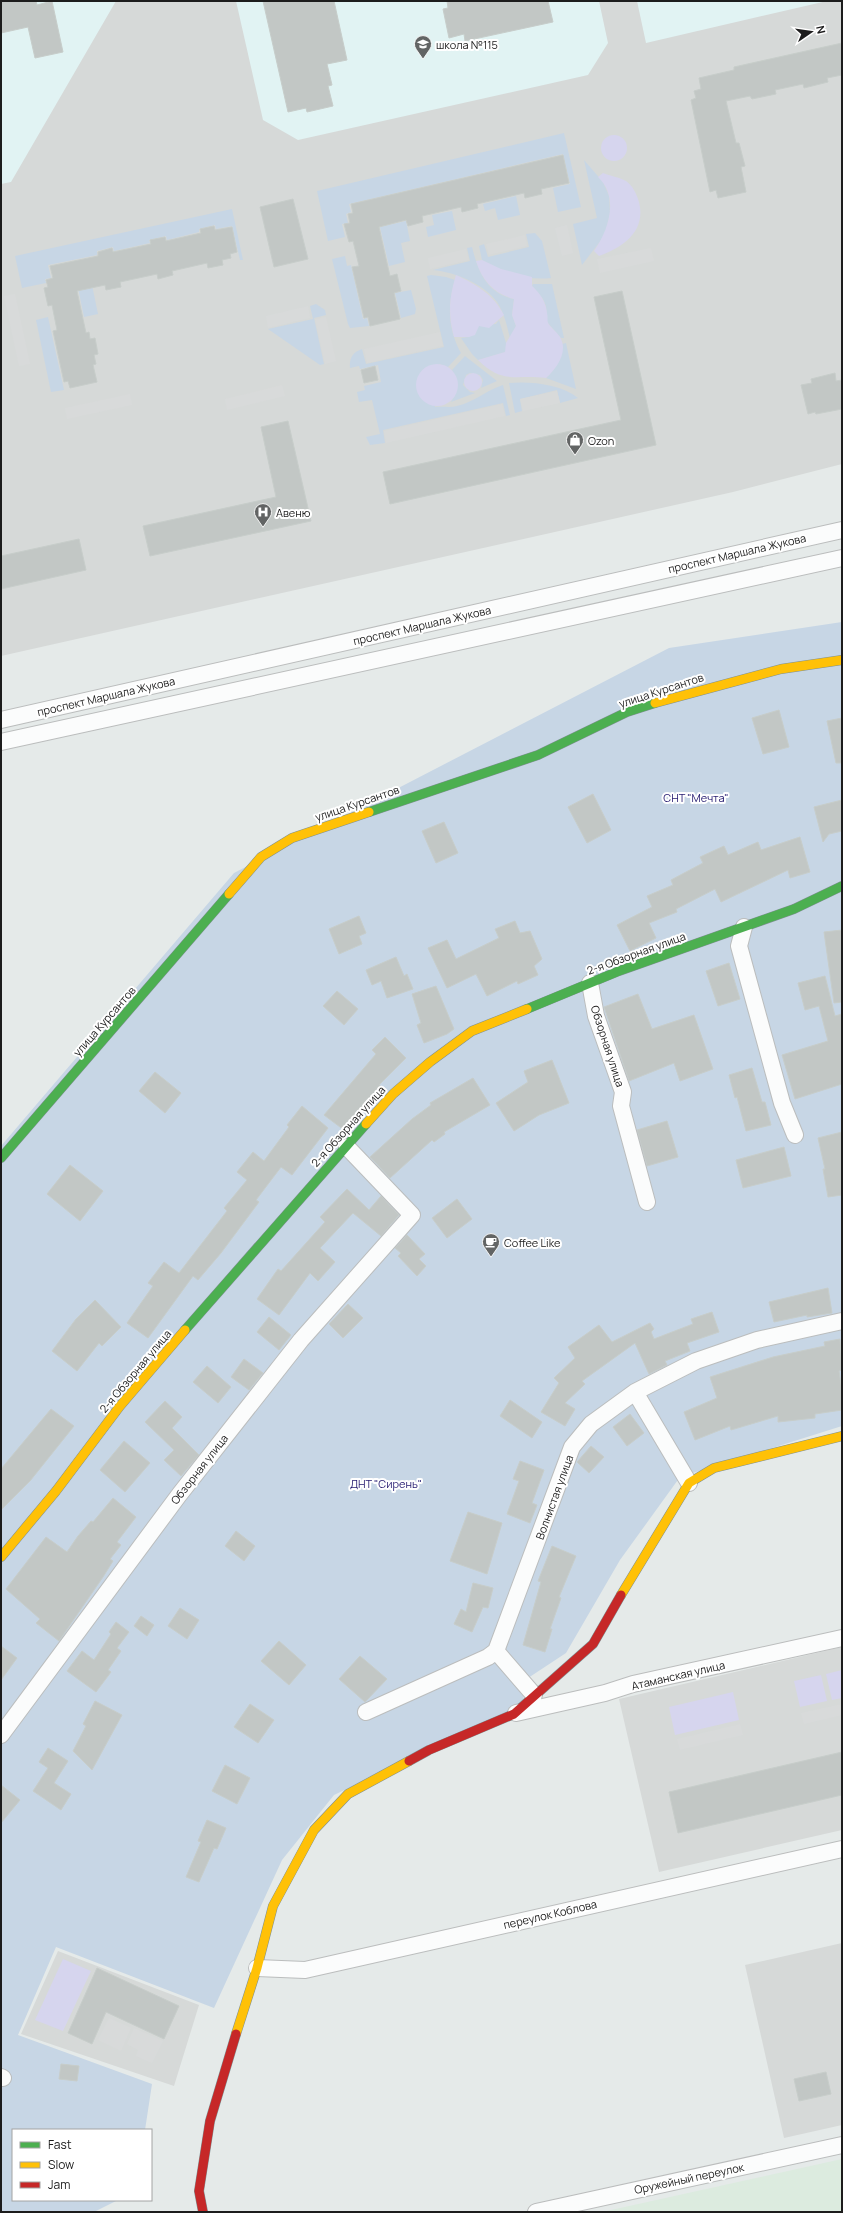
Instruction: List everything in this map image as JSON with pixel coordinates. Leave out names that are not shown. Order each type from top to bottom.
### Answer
[{"type":"street","name":"проспект Маршала Жукова","points":[[1,720],[842,530]]},
{"type":"street","name":"проспект Маршала Жукова","points":[[1,742],[842,558]]},
{"type":"street","name":"улица Курсантов","points":[[1,1158],[262,857],[292,838],[538,755],[627,712],[699,690],[774,671],[842,660]]},
{"type":"street","name":"2-я Обзорная улица","points":[[1,1558],[56,1491],[120,1406],[313,1182],[393,1094],[430,1062],[472,1031],[590,983],[794,909],[842,886]]},
{"type":"street","points":[[744,927],[739,946],[782,1103],[795,1135]]},
{"type":"street","name":"Обзорная улица","points":[[590,983],[596,1016],[623,1092],[621,1106],[647,1202]]},
{"type":"street","name":"Обзорная улица","points":[[1,1735],[179,1495],[281,1365],[412,1215],[347,1146]]},
{"type":"street","name":"Волнистая улица","points":[[496,1651],[572,1447],[591,1424],[636,1392],[696,1361],[758,1340],[842,1322]]},
{"type":"street","points":[[636,1392],[689,1483]]},
{"type":"street","points":[[204,2212],[199,2191],[210,2121],[258,1968],[273,1906],[314,1830],[348,1794],[429,1750],[514,1714],[593,1644],[649,1546],[689,1483],[714,1468],[842,1436]]},
{"type":"street","name":"Атаманская улица","points":[[514,1714],[605,1693],[633,1684],[842,1638]]},
{"type":"street","points":[[366,1712],[488,1657],[496,1651],[534,1695]]},
{"type":"street","name":"переулок Коблова","points":[[258,1968],[305,1970],[842,1849]]},
{"type":"street","name":"Оружейный переулок","points":[[536,2212],[842,2145]]},
{"type":"shaded area","points":[[1,1],[842,1],[842,464],[733,492],[1,656]]},
{"type":"shaded area","points":[[1,1],[116,1],[11,182],[1,184]]},
{"type":"shaded area","name":"школа №115","points":[[236,1],[599,1],[608,43],[588,75],[298,140],[263,120]]},
{"type":"shaded area","points":[[637,1],[827,1],[646,43]]},
{"type":"shaded area","points":[[614,135],[624,138],[627,148],[624,158],[614,161],[604,158],[601,148],[604,138]]},
{"type":"shaded area","points":[[603,173],[620,178],[632,187],[638,199],[640,219],[637,228],[625,242],[617,248],[599,256],[594,251],[604,234],[610,214],[609,195],[605,185],[598,177]]},
{"type":"shaded area","points":[[567,225],[573,253],[562,256],[555,228]]},
{"type":"shaded area","points":[[525,235],[527,246],[489,255],[486,244]]},
{"type":"shaded area","points":[[651,248],[654,261],[600,273],[597,259]]},
{"type":"shaded area","points":[[466,249],[469,260],[430,269],[428,258]]},
{"type":"shaded area","points":[[482,260],[501,269],[532,277],[532,286],[544,301],[548,323],[559,335],[563,348],[560,360],[554,370],[546,378],[503,376],[487,368],[478,360],[505,352],[506,343],[516,326],[512,315],[514,299],[500,294],[485,280],[476,261]]},
{"type":"shaded area","points":[[456,275],[490,296],[504,315],[489,328],[479,326],[475,335],[469,337],[454,337],[452,329],[450,306]]},
{"type":"shaded area","points":[[15,294],[30,364],[19,366],[4,296]]},
{"type":"shaded area","points":[[308,306],[310,318],[268,328],[266,316]]},
{"type":"shaded area","points":[[326,317],[336,361],[325,364],[315,319]]},
{"type":"shaded area","points":[[440,332],[443,346],[367,363],[364,349]]},
{"type":"shaded area","points":[[433,364],[441,364],[449,367],[455,373],[458,385],[455,397],[449,403],[441,406],[433,406],[425,403],[419,397],[416,389],[416,381],[419,373],[425,367]]},
{"type":"shaded area","points":[[473,373],[479,376],[482,382],[479,388],[473,391],[467,388],[464,382],[467,376]]},
{"type":"shaded area","points":[[282,385],[285,396],[227,410],[225,399]]},
{"type":"shaded area","points":[[557,391],[560,403],[523,411],[520,399]]},
{"type":"shaded area","points":[[130,394],[132,405],[67,419],[65,408]]},
{"type":"shaded area","points":[[502,404],[505,416],[386,443],[384,431]]},
{"type":"shaded area","points":[[842,1647],[842,1830],[659,1872],[619,1699]]},
{"type":"shaded area","points":[[842,1670],[842,1698],[832,1700],[826,1674]]},
{"type":"shaded area","points":[[821,1675],[827,1701],[800,1707],[794,1681]]},
{"type":"shaded area","points":[[733,1692],[739,1720],[675,1735],[669,1707]]},
{"type":"shaded area","points":[[842,1704],[842,1715],[804,1724],[801,1713]]},
{"type":"shaded area","points":[[740,1724],[743,1735],[680,1750],[677,1739]]},
{"type":"shaded area","points":[[842,1943],[842,2125],[784,2138],[745,1965]]},
{"type":"shaded area","points":[[58,1951],[199,2005],[174,2086],[21,2034]]},
{"type":"shaded area","points":[[63,1959],[91,1971],[63,2031],[35,2020]]},
{"type":"shaded area","points":[[109,2018],[131,2028],[121,2051],[98,2040]]},
{"type":"shaded area","points":[[134,2028],[163,2041],[152,2063],[136,2056],[138,2050],[127,2044]]},
{"type":"shaded area","points":[[842,2159],[842,2212],[602,2212]]},
{"type":"green space","points":[[564,133],[581,207],[558,212],[553,188],[570,184],[563,154],[349,204],[351,212],[346,214],[348,223],[342,224],[345,237],[328,241],[317,191]]},
{"type":"green space","points":[[584,160],[603,182],[609,196],[610,213],[605,235],[582,265],[573,224],[597,218]]},
{"type":"green space","points":[[516,196],[520,215],[498,220],[495,208],[485,211],[483,204]]},
{"type":"green space","points":[[232,209],[243,260],[240,260],[232,226],[216,229],[215,225],[199,229],[199,232],[167,240],[166,236],[149,240],[150,243],[114,251],[113,247],[97,251],[97,255],[48,265],[51,278],[45,279],[46,283],[22,288],[15,256]]},
{"type":"green space","points":[[452,211],[456,230],[428,237],[426,227],[434,225],[432,215]]},
{"type":"green space","points":[[406,221],[410,241],[401,243],[405,262],[389,266],[380,227]]},
{"type":"green space","points":[[535,233],[542,241],[551,278],[542,279],[515,275],[482,260],[479,246],[484,244],[488,257],[529,247],[526,234]]},
{"type":"green space","points":[[472,247],[477,265],[490,287],[505,296],[514,299],[512,315],[516,326],[510,338],[502,310],[497,302],[485,290],[477,284],[459,276],[433,270],[470,261],[467,248]]},
{"type":"green space","points":[[345,256],[347,266],[351,265],[363,319],[367,318],[369,326],[350,328],[348,324],[332,259]]},
{"type":"green space","points":[[431,275],[455,280],[452,289],[450,317],[453,335],[461,353],[448,367],[439,364],[435,407],[457,406],[503,385],[510,415],[506,416],[503,403],[383,430],[385,443],[370,445],[366,437],[380,434],[372,400],[359,402],[357,392],[365,390],[364,386],[381,382],[378,365],[360,369],[359,366],[350,368],[351,358],[356,352],[362,349],[366,364],[444,347],[427,276]]},
{"type":"green space","points":[[533,284],[552,284],[564,338],[561,338],[547,322],[546,306],[543,299],[532,286]]},
{"type":"green space","points":[[92,285],[98,314],[84,317],[78,288]]},
{"type":"green space","points":[[411,290],[416,309],[415,314],[401,318],[395,293]]},
{"type":"green space","points":[[316,304],[325,310],[326,315],[314,318],[324,364],[320,365],[268,329],[313,319],[310,306]]},
{"type":"green space","points":[[48,317],[64,390],[51,392],[36,320]]},
{"type":"green space","points":[[499,320],[506,343],[506,352],[478,360],[461,338],[469,337],[479,325],[496,324]]},
{"type":"green space","points":[[566,343],[576,389],[546,378],[558,362],[562,344]]},
{"type":"green space","points":[[465,356],[497,381],[481,388],[483,380],[480,375],[470,373],[466,375],[463,385],[470,392],[475,393],[451,402],[456,386],[452,370]]},
{"type":"green space","points":[[509,383],[545,384],[563,389],[578,398],[560,403],[557,390],[520,399],[522,411],[515,413]]},
{"type":"green space","name":"ДНТ \"Сирень\"","points":[[842,622],[842,1426],[680,1477],[620,1560],[566,1653],[522,1682],[524,1704],[334,1795],[282,1860],[214,2008],[56,1947],[18,2035],[152,2084],[145,2129],[12,2129],[12,2201],[116,2201],[94,2212],[1,2212],[1,1146],[234,873],[669,648]]},
{"type":"building","points":[[1,1],[36,1],[37,5],[52,1],[63,52],[35,58],[28,27],[1,33]]},
{"type":"building","points":[[263,1],[334,1],[347,60],[327,64],[332,85],[328,86],[333,106],[307,112],[306,108],[288,112]]},
{"type":"building","points":[[447,1],[548,1],[553,22],[465,41],[464,34],[449,38],[443,9],[448,8]]},
{"type":"building","points":[[842,43],[842,75],[827,78],[828,82],[804,88],[803,84],[775,90],[776,94],[752,99],[750,96],[726,101],[736,143],[739,143],[745,166],[741,167],[746,192],[718,198],[716,190],[710,192],[691,100],[696,98],[694,91],[701,89],[699,78],[734,70],[734,67]]},
{"type":"building","points":[[563,155],[569,183],[541,189],[542,194],[525,198],[524,193],[477,204],[478,208],[462,212],[461,207],[422,216],[423,222],[408,226],[406,220],[379,227],[390,276],[397,274],[401,291],[394,293],[400,319],[370,326],[368,317],[364,318],[352,267],[359,266],[353,241],[349,242],[344,224],[350,223],[348,214],[353,213],[351,204]]},
{"type":"building","points":[[293,199],[308,259],[274,267],[260,207]]},
{"type":"building","points":[[214,226],[215,230],[232,227],[237,252],[230,254],[231,258],[222,260],[223,265],[208,268],[207,263],[172,271],[173,275],[158,279],[157,274],[120,282],[121,287],[106,290],[105,285],[77,291],[86,333],[89,332],[90,339],[95,338],[98,354],[94,355],[96,364],[93,365],[97,382],[70,388],[68,381],[64,382],[53,331],[57,330],[52,305],[48,306],[44,288],[48,287],[46,280],[53,278],[50,266],[98,256],[98,252],[112,248],[113,252],[151,244],[150,240],[165,237],[166,241],[201,233],[200,229]]},
{"type":"building","points":[[622,291],[656,445],[390,504],[383,472],[621,420],[594,297]]},
{"type":"building","points":[[375,366],[378,380],[364,383],[361,370]]},
{"type":"building","points":[[835,373],[836,381],[842,380],[842,409],[808,414],[801,385],[812,383],[811,379]]},
{"type":"building","points":[[288,421],[311,521],[150,556],[143,526],[276,497],[261,427]]},
{"type":"building","points":[[79,539],[86,570],[1,589],[1,556]]},
{"type":"building","points":[[779,710],[789,747],[763,754],[752,718]]},
{"type":"building","points":[[842,718],[842,763],[836,763],[827,721]]},
{"type":"building","points":[[593,794],[611,830],[587,843],[568,807]]},
{"type":"building","points":[[842,800],[842,831],[829,834],[823,842],[814,807]]},
{"type":"building","points":[[444,822],[458,853],[436,863],[422,831]]},
{"type":"building","points":[[800,837],[810,872],[790,878],[788,870],[721,902],[715,889],[676,909],[677,912],[649,923],[656,938],[630,951],[617,925],[652,907],[647,896],[673,885],[671,880],[703,863],[700,857],[724,846],[728,855],[758,842],[761,850]]},
{"type":"building","points":[[359,916],[366,933],[359,936],[362,944],[339,954],[329,929]]},
{"type":"building","points":[[515,921],[520,933],[530,931],[542,959],[534,966],[538,975],[518,984],[517,981],[487,996],[476,974],[447,988],[428,948],[447,940],[456,959],[499,938],[495,929]]},
{"type":"building","points":[[842,930],[842,1002],[834,1003],[824,932]]},
{"type":"building","points":[[396,957],[404,976],[407,974],[413,989],[387,998],[381,981],[372,985],[366,970]]},
{"type":"building","points":[[729,963],[740,999],[718,1006],[706,971]]},
{"type":"building","points":[[825,976],[835,1016],[842,1014],[842,1084],[795,1099],[782,1055],[828,1041],[819,1006],[805,1010],[798,983]]},
{"type":"building","points":[[436,986],[454,1029],[447,1034],[424,1043],[417,1025],[421,1023],[412,994]]},
{"type":"building","points":[[337,991],[358,1009],[344,1025],[323,1006]]},
{"type":"building","points":[[638,994],[652,1029],[694,1015],[713,1069],[680,1081],[674,1063],[629,1081],[604,1007]]},
{"type":"building","points":[[385,1037],[406,1058],[379,1085],[382,1087],[364,1107],[363,1106],[344,1130],[324,1115],[376,1054],[372,1050]]},
{"type":"building","points":[[552,1060],[569,1103],[539,1115],[514,1131],[496,1103],[528,1082],[524,1071]]},
{"type":"building","points":[[752,1068],[762,1102],[765,1102],[771,1125],[746,1131],[737,1097],[735,1098],[729,1075]]},
{"type":"building","points":[[155,1072],[181,1093],[165,1113],[139,1091]]},
{"type":"building","points":[[473,1078],[490,1105],[444,1132],[445,1134],[434,1142],[432,1140],[390,1178],[370,1157],[412,1119],[431,1105],[430,1103]]},
{"type":"building","points":[[302,1106],[328,1128],[292,1175],[281,1167],[256,1200],[259,1202],[221,1253],[198,1280],[193,1276],[148,1338],[127,1323],[153,1286],[148,1283],[164,1262],[179,1273],[227,1211],[224,1208],[247,1180],[237,1172],[253,1152],[264,1161],[289,1127],[287,1125]]},
{"type":"building","points":[[667,1121],[678,1157],[647,1166],[637,1130]]},
{"type":"building","points":[[842,1132],[842,1195],[828,1197],[823,1169],[825,1169],[818,1138]]},
{"type":"building","points":[[784,1147],[791,1176],[743,1188],[736,1160]]},
{"type":"building","points":[[70,1165],[103,1191],[80,1221],[47,1194]]},
{"type":"building","points":[[347,1189],[369,1210],[381,1196],[399,1215],[381,1236],[353,1213],[320,1248],[335,1262],[318,1281],[310,1273],[279,1315],[257,1299],[278,1269],[281,1271],[325,1222],[320,1217]]},
{"type":"building","points":[[457,1199],[472,1219],[447,1238],[432,1218]]},
{"type":"building","points":[[407,1235],[425,1254],[419,1259],[426,1266],[417,1276],[398,1256],[401,1253],[395,1248]]},
{"type":"building","points":[[828,1288],[832,1313],[807,1317],[807,1315],[774,1322],[769,1302]]},
{"type":"building","points":[[95,1300],[121,1327],[102,1346],[99,1343],[77,1371],[52,1351],[76,1319]]},
{"type":"building","points":[[348,1304],[363,1318],[343,1338],[329,1324]]},
{"type":"building","points":[[712,1312],[719,1332],[687,1343],[690,1351],[665,1361],[667,1365],[649,1374],[635,1343],[582,1381],[585,1384],[565,1403],[575,1409],[565,1426],[541,1412],[559,1383],[554,1378],[575,1358],[568,1347],[599,1325],[612,1342],[650,1323],[654,1329],[651,1332],[654,1339],[693,1324],[691,1319]]},
{"type":"building","points":[[269,1317],[291,1335],[279,1350],[257,1332]]},
{"type":"building","points":[[840,1339],[842,1370],[839,1371],[842,1391],[842,1410],[815,1414],[815,1418],[778,1422],[778,1416],[731,1430],[730,1426],[695,1440],[684,1412],[717,1398],[710,1377],[773,1357],[825,1346],[824,1342]]},
{"type":"building","points":[[244,1359],[263,1373],[249,1390],[231,1377]]},
{"type":"building","points":[[207,1366],[231,1387],[218,1403],[193,1382]]},
{"type":"building","points":[[510,1400],[542,1422],[532,1438],[500,1416]]},
{"type":"building","points":[[165,1401],[182,1417],[172,1428],[199,1455],[181,1476],[164,1460],[174,1450],[145,1422]]},
{"type":"building","points":[[51,1409],[74,1426],[30,1481],[1,1510],[1,1469]]},
{"type":"building","points":[[630,1414],[644,1433],[627,1446],[613,1427]]},
{"type":"building","points":[[124,1441],[150,1463],[125,1492],[100,1470]]},
{"type":"building","points":[[591,1446],[604,1457],[589,1473],[577,1462]]},
{"type":"building","points":[[520,1461],[544,1470],[532,1503],[537,1505],[530,1523],[507,1514],[519,1481],[513,1479]]},
{"type":"building","points":[[113,1498],[136,1517],[117,1542],[121,1545],[110,1559],[113,1561],[59,1641],[36,1623],[40,1619],[6,1589],[46,1537],[67,1552],[78,1536],[91,1521],[93,1522]]},
{"type":"building","points":[[468,1512],[502,1523],[487,1574],[450,1561]]},
{"type":"building","points":[[236,1531],[255,1546],[244,1561],[225,1546]]},
{"type":"building","points":[[552,1546],[576,1556],[559,1597],[561,1598],[550,1629],[552,1629],[545,1652],[523,1645],[541,1582],[538,1581]]},
{"type":"building","points":[[473,1583],[493,1588],[488,1608],[483,1607],[472,1632],[454,1624],[461,1609],[466,1612]]},
{"type":"building","points":[[180,1608],[199,1620],[187,1639],[168,1626]]},
{"type":"building","points":[[141,1616],[154,1625],[147,1636],[134,1626]]},
{"type":"building","points":[[116,1622],[129,1632],[117,1648],[121,1651],[108,1670],[111,1672],[96,1692],[67,1671],[82,1651],[94,1660],[111,1634],[109,1632]]},
{"type":"building","points":[[279,1641],[306,1665],[289,1685],[261,1661]]},
{"type":"building","points":[[1,1646],[17,1658],[1,1680]]},
{"type":"building","points":[[360,1656],[387,1679],[365,1702],[339,1679]]},
{"type":"building","points":[[95,1701],[122,1715],[92,1770],[73,1751],[86,1726],[83,1724]]},
{"type":"building","points":[[250,1704],[274,1720],[258,1743],[234,1727]]},
{"type":"building","points":[[48,1748],[68,1761],[54,1783],[71,1794],[61,1810],[33,1791],[48,1768],[39,1762]]},
{"type":"building","points":[[842,1752],[842,1795],[678,1833],[669,1792]]},
{"type":"building","points":[[225,1765],[250,1778],[237,1804],[212,1791]]},
{"type":"building","points":[[1,1785],[20,1800],[1,1823]]},
{"type":"building","points":[[207,1820],[226,1828],[217,1849],[214,1848],[199,1882],[186,1877],[201,1842],[198,1841]]},
{"type":"building","points":[[97,1968],[179,2006],[164,2039],[106,2012],[92,2044],[68,2033]]},
{"type":"building","points":[[61,2064],[79,2066],[77,2081],[59,2079]]},
{"type":"building","points":[[826,2072],[831,2094],[799,2101],[794,2079]]},
{"type":"traffic: fast","points":[[369,812],[538,755],[627,712],[655,703]]},
{"type":"traffic: fast","points":[[527,1009],[619,971],[794,909],[842,886]]},
{"type":"traffic: fast","points":[[1,1158],[229,894]]},
{"type":"traffic: fast","points":[[185,1330],[366,1124]]},
{"type":"traffic: slow","points":[[655,703],[781,669],[842,660]]},
{"type":"traffic: slow","points":[[229,894],[261,857],[292,838],[369,812]]},
{"type":"traffic: slow","points":[[366,1124],[393,1094],[430,1062],[472,1031],[527,1009]]},
{"type":"traffic: slow","points":[[1,1557],[56,1491],[120,1406],[185,1330]]},
{"type":"traffic: slow","points":[[621,1595],[689,1483],[714,1468],[842,1436]]},
{"type":"traffic: slow","points":[[236,2034],[257,1968],[273,1906],[314,1830],[348,1794],[409,1761]]},
{"type":"traffic: jam","points":[[409,1761],[429,1750],[514,1714],[593,1644],[621,1595]]},
{"type":"traffic: jam","points":[[203,2212],[199,2191],[210,2121],[236,2034]]},
{"type":"place","name":"школа №115","points":[[423,59]]},
{"type":"place","name":"Ozon","points":[[575,455]]},
{"type":"place","name":"Авеню","points":[[263,527]]},
{"type":"place","name":"Coffee Like","points":[[491,1257]]},
{"type":"park label","name":"СНТ \"Мечта\"","points":[[696,797]]}]
